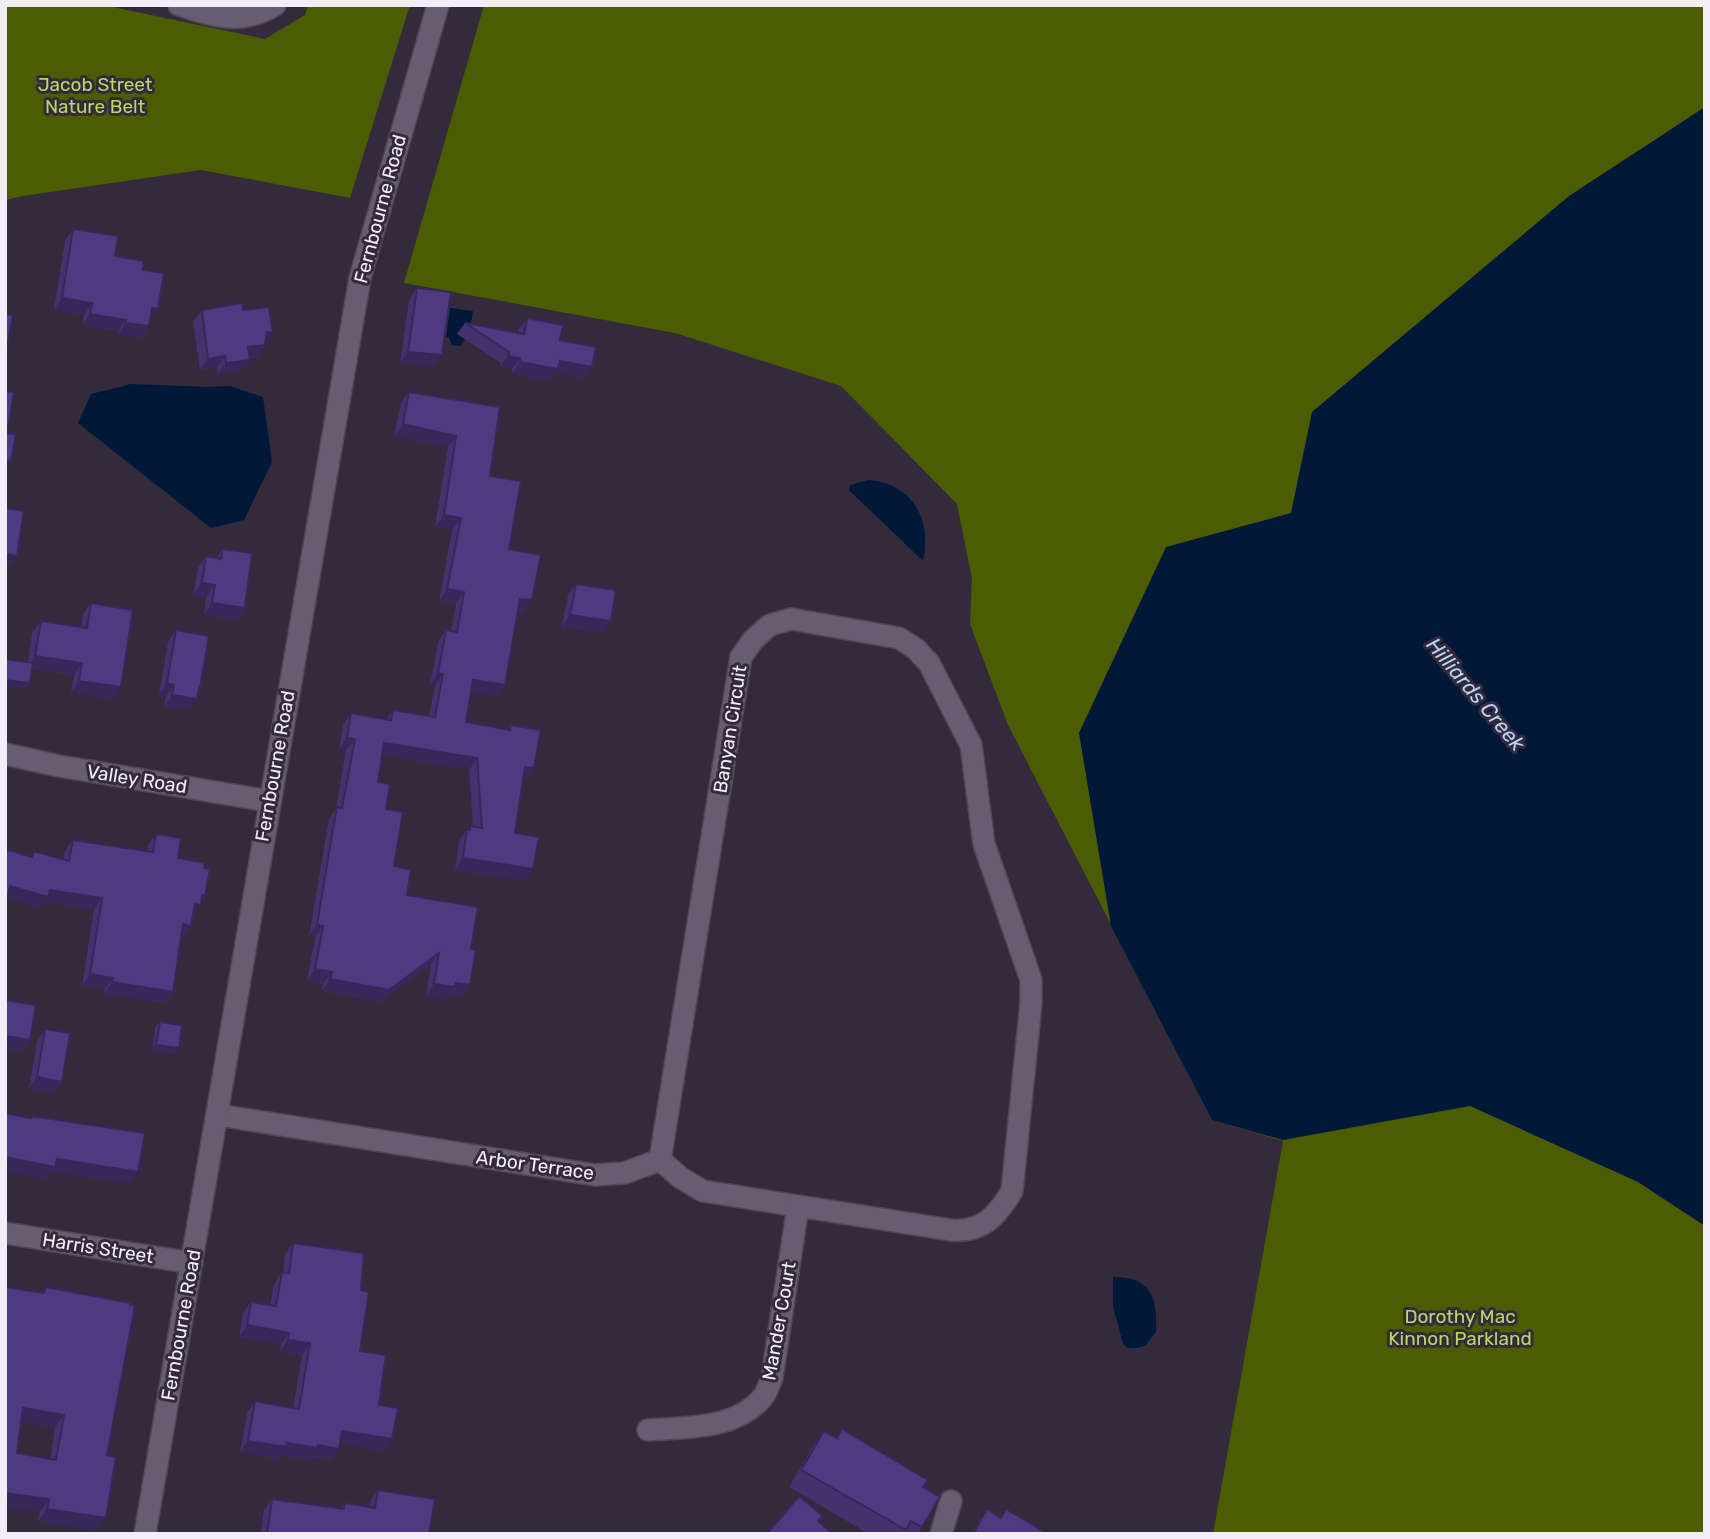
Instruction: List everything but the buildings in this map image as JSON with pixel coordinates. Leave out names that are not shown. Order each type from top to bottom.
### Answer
[{"type":"street","points":[[179,5],[220,18],[259,15],[275,5]]},
{"type":"street","name":"Fernbourne Road","points":[[145,1534],[360,278],[438,5]]},
{"type":"street","name":"Banyan Circuit","points":[[660,1160],[741,657],[752,640],[770,625],[790,619],[899,638],[916,649],[929,663],[971,745],[984,844],[1031,980],[1012,1191],[1001,1210],[988,1223],[961,1231],[798,1206]]},
{"type":"street","name":"Valley Road","points":[[5,754],[59,766],[269,801]]},
{"type":"street","name":"Arbor Terrace","points":[[218,1115],[595,1175],[624,1173],[660,1160]]},
{"type":"street","points":[[660,1160],[681,1178],[703,1191],[798,1206]]},
{"type":"street","name":"Mander Court","points":[[648,1430],[712,1425],[742,1413],[763,1397],[772,1378],[798,1206]]},
{"type":"street","name":"Harris Street","points":[[5,1233],[191,1263]]},
{"type":"street","points":[[941,1534],[951,1501]]},
{"type":"green space","name":"Jacob Street Nature Belt","points":[[5,5],[103,5],[265,39],[305,15],[308,5],[410,5],[350,198],[201,170],[5,200]]},
{"type":"green space","name":"Dorothy Mac Kinnon Parkland","points":[[484,5],[1705,5],[1705,1534],[1213,1534],[1283,1141],[1212,1120],[1008,725],[970,624],[972,579],[957,504],[841,386],[675,333],[404,283]]},
{"type":"water","name":"Hilliards Creek","points":[[1705,107],[1705,1226],[1638,1182],[1470,1106],[1283,1140],[1212,1120],[1111,926],[1079,733],[1166,547],[1291,513],[1312,412],[1569,196]]},
{"type":"water","points":[[450,308],[473,311],[468,340],[460,346],[452,345],[446,337]]},
{"type":"water","points":[[131,384],[230,386],[263,397],[272,462],[244,520],[211,528],[78,423],[91,394]]},
{"type":"water","points":[[869,480],[897,489],[916,507],[925,532],[923,561],[849,490],[850,485]]},
{"type":"water","points":[[1113,1277],[1137,1281],[1150,1292],[1155,1309],[1156,1332],[1146,1345],[1128,1348],[1123,1344],[1113,1306]]}]
